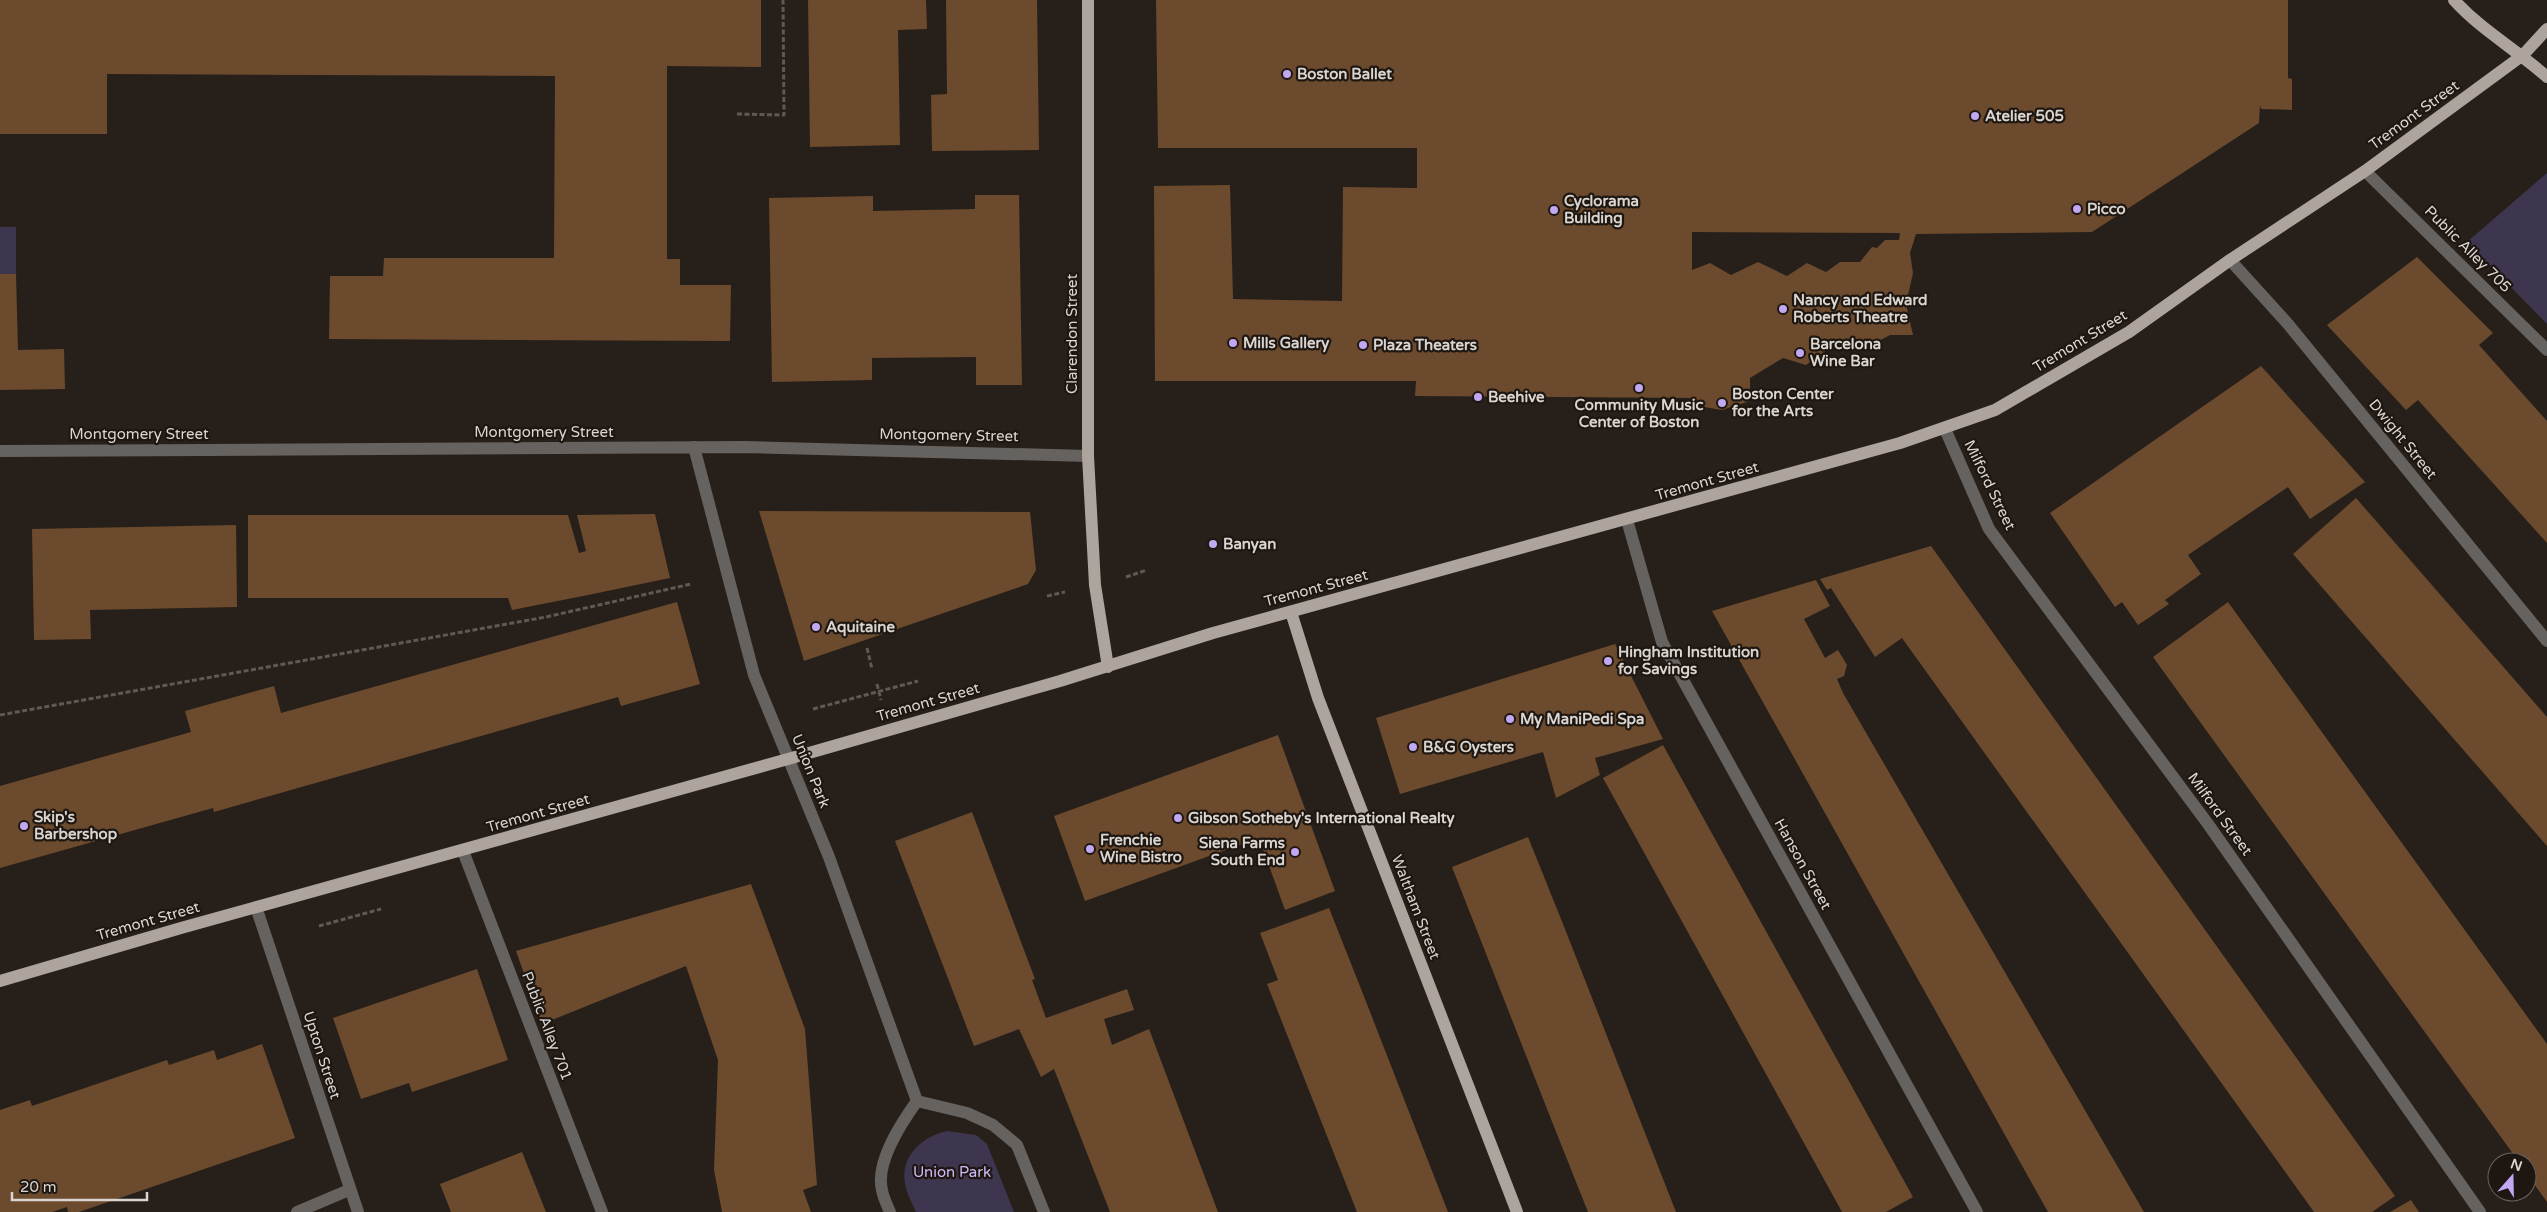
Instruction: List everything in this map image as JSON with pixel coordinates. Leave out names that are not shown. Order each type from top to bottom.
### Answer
[{"type":"main road","name":"Clarendon Street","points":[[1088,0],[1088,456],[1095,585],[1108,667]]},
{"type":"main road","points":[[2454,0],[2465,12],[2523,55],[2547,78]]},
{"type":"main road","name":"Tremont Street","points":[[0,981],[256,907],[788,759],[1108,667],[1166,647],[1627,520],[1945,429],[1995,410],[2129,332],[2230,260],[2366,170],[2523,55],[2547,30]]},
{"type":"main road","name":"Waltham Street","points":[[1291,612],[1318,698],[1517,1212]]},
{"type":"street","name":"Public Alley 705","points":[[2366,170],[2547,350]]},
{"type":"street","name":"Dwight Street","points":[[2230,260],[2294,332],[2547,641]]},
{"type":"street","name":"Milford Street","points":[[1945,429],[1990,528],[2214,832],[2480,1212]]},
{"type":"street","name":"Montgomery Street","points":[[0,451],[694,447],[1088,456]]},
{"type":"street","name":"Union Park","points":[[694,447],[754,675],[829,857],[917,1101]]},
{"type":"street","name":"Hanson Street","points":[[1627,520],[1662,642],[1977,1212]]},
{"type":"street","name":"Public Alley 701","points":[[462,851],[602,1212]]},
{"type":"street","name":"Upton Street","points":[[256,907],[349,1190],[358,1212]]},
{"type":"street","points":[[890,1212],[881,1188],[885,1155],[902,1123],[917,1101],[967,1113],[993,1125],[1017,1145],[1044,1212]]},
{"type":"street","points":[[297,1212],[349,1190]]},
{"type":"path","points":[[737,114],[784,115],[783,0]]},
{"type":"path","points":[[1126,577],[1147,570]]},
{"type":"path","points":[[0,715],[546,617],[692,584]]},
{"type":"path","points":[[1046,596],[1070,591]]},
{"type":"path","points":[[867,648],[872,669]]},
{"type":"path","points":[[813,709],[918,680]]},
{"type":"path","points":[[877,684],[882,704]]},
{"type":"path","points":[[319,926],[381,909]]},
{"type":"green space","points":[[2547,173],[2547,324],[2467,242]]},
{"type":"green space","points":[[0,227],[16,227],[16,274],[0,274]]},
{"type":"green space","name":"Union Park","points":[[947,1131],[976,1135],[987,1144],[1014,1212],[916,1212],[909,1198],[906,1186],[904,1173],[906,1164],[922,1142]]},
{"type":"building","points":[[0,0],[761,0],[761,67],[667,66],[667,259],[680,259],[680,285],[731,285],[730,341],[329,339],[330,276],[383,276],[384,258],[554,258],[555,76],[107,74],[107,134],[0,134]]},
{"type":"building","points":[[808,0],[926,0],[927,29],[898,30],[900,145],[810,147]]},
{"type":"building","points":[[946,0],[1037,0],[1039,150],[932,151],[931,95],[947,94]]},
{"type":"building","points":[[1156,0],[2288,0],[2288,78],[2292,79],[2292,110],[2261,109],[2260,105],[2259,123],[2092,232],[1916,234],[1910,253],[1913,273],[1906,304],[1913,335],[1890,335],[1864,349],[1831,347],[1806,365],[1783,358],[1750,378],[1750,401],[1722,410],[1692,405],[1693,398],[1415,396],[1416,381],[1155,381],[1154,186],[1230,185],[1233,299],[1342,301],[1343,187],[1417,188],[1417,148],[1158,148]],"holes":[[[1692,232],[1900,233],[1899,240],[1885,240],[1877,248],[1872,247],[1860,262],[1840,262],[1826,272],[1807,263],[1787,276],[1758,262],[1731,275],[1710,263],[1692,270]]]},
{"type":"building","points":[[975,195],[1019,195],[1022,385],[976,385],[976,357],[872,358],[872,380],[772,382],[769,198],[873,196],[873,211],[975,209]]},
{"type":"building","points":[[2417,257],[2493,333],[2479,345],[2547,421],[2547,543],[2418,400],[2406,410],[2327,325]]},
{"type":"building","points":[[0,274],[16,274],[18,350],[64,349],[65,389],[0,390]]},
{"type":"building","points":[[2261,366],[2365,482],[2310,519],[2288,487],[2188,555],[2201,574],[2165,600],[2169,604],[2138,625],[2122,602],[2115,607],[2050,513]]},
{"type":"building","points":[[2356,498],[2547,717],[2547,846],[2293,554]]},
{"type":"building","points":[[759,511],[1030,512],[1036,570],[1028,584],[804,661]]},
{"type":"building","points":[[655,514],[670,578],[588,595],[512,610],[508,598],[248,598],[248,515],[568,515],[579,553],[586,551],[577,515]]},
{"type":"building","points":[[236,525],[237,607],[90,610],[91,639],[34,640],[32,529]]},
{"type":"building","points":[[1931,546],[2395,1196],[2372,1212],[2314,1212],[1902,638],[1875,657],[1831,588],[1827,590],[1820,579]]},
{"type":"building","points":[[1816,580],[1830,606],[1804,619],[1825,658],[1838,650],[1847,665],[1844,676],[1837,679],[1843,693],[2144,1212],[2048,1212],[1712,611]]},
{"type":"building","points":[[677,602],[700,684],[621,706],[618,697],[214,812],[213,808],[0,868],[0,786],[191,732],[185,711],[274,686],[281,713]]},
{"type":"building","points":[[2228,602],[2547,1044],[2547,1202],[2537,1188],[2537,1152],[2512,1152],[2153,657]]},
{"type":"building","points":[[1615,644],[1663,739],[1595,758],[1600,775],[1556,798],[1543,752],[1400,794],[1376,718]]},
{"type":"building","points":[[1278,735],[1335,891],[1285,910],[1259,838],[1085,901],[1054,816]]},
{"type":"building","points":[[1663,745],[1913,1197],[1886,1212],[1842,1212],[1603,778]]},
{"type":"building","points":[[972,812],[1035,979],[1032,980],[1046,1018],[1127,989],[1134,1010],[1104,1019],[1112,1045],[1149,1029],[1218,1212],[1110,1212],[1054,1069],[1041,1077],[1019,1029],[974,1046],[895,841]]},
{"type":"building","points":[[1528,837],[1676,1212],[1588,1212],[1549,1114],[1452,867]]},
{"type":"building","points":[[751,884],[805,1029],[817,1185],[803,1190],[811,1212],[722,1212],[714,1170],[718,1060],[686,966],[542,1024],[516,951]]},
{"type":"building","points":[[1329,908],[1448,1212],[1357,1212],[1267,984],[1278,980],[1260,933]]},
{"type":"building","points":[[477,969],[508,1060],[412,1092],[409,1083],[361,1099],[333,1018]]},
{"type":"building","points":[[262,1044],[295,1138],[79,1212],[68,1212],[67,1207],[52,1212],[0,1212],[0,1110],[30,1100],[32,1106],[167,1060],[169,1065],[214,1050],[217,1060]]},
{"type":"building","points":[[522,1152],[546,1212],[451,1212],[440,1184]]},
{"type":"building","points":[[2411,1200],[2419,1212],[2390,1212]]},
{"type":"place","name":"Boston Ballet","points":[[1287,74]]},
{"type":"place","name":"Atelier 505","points":[[1975,116]]},
{"type":"place","name":"Picco","points":[[2077,209]]},
{"type":"place","name":"Cyclorama Building","points":[[1554,210]]},
{"type":"place","name":"Nancy and Edward Roberts Theatre","points":[[1783,309]]},
{"type":"place","name":"Mills Gallery","points":[[1233,343]]},
{"type":"place","name":"Plaza Theaters","points":[[1363,345]]},
{"type":"place","name":"Barcelona Wine Bar","points":[[1800,353]]},
{"type":"place","name":"Community Music Center of Boston","points":[[1639,388]]},
{"type":"place","name":"Beehive","points":[[1478,397]]},
{"type":"place","name":"Boston Center for the Arts","points":[[1722,403]]},
{"type":"place","name":"Banyan","points":[[1213,544]]},
{"type":"place","name":"Aquitaine","points":[[816,627]]},
{"type":"place","name":"Hingham Institution for Savings","points":[[1608,661]]},
{"type":"place","name":"My ManiPedi Spa","points":[[1510,719]]},
{"type":"place","name":"B&G Oysters","points":[[1413,747]]},
{"type":"place","name":"Gibson Sotheby's International Realty","points":[[1178,818]]},
{"type":"place","name":"Skip's Barbershop","points":[[24,826]]},
{"type":"place","name":"Frenchie Wine Bistro","points":[[1090,849]]},
{"type":"place","name":"Siena Farms South End","points":[[1295,852]]}]
